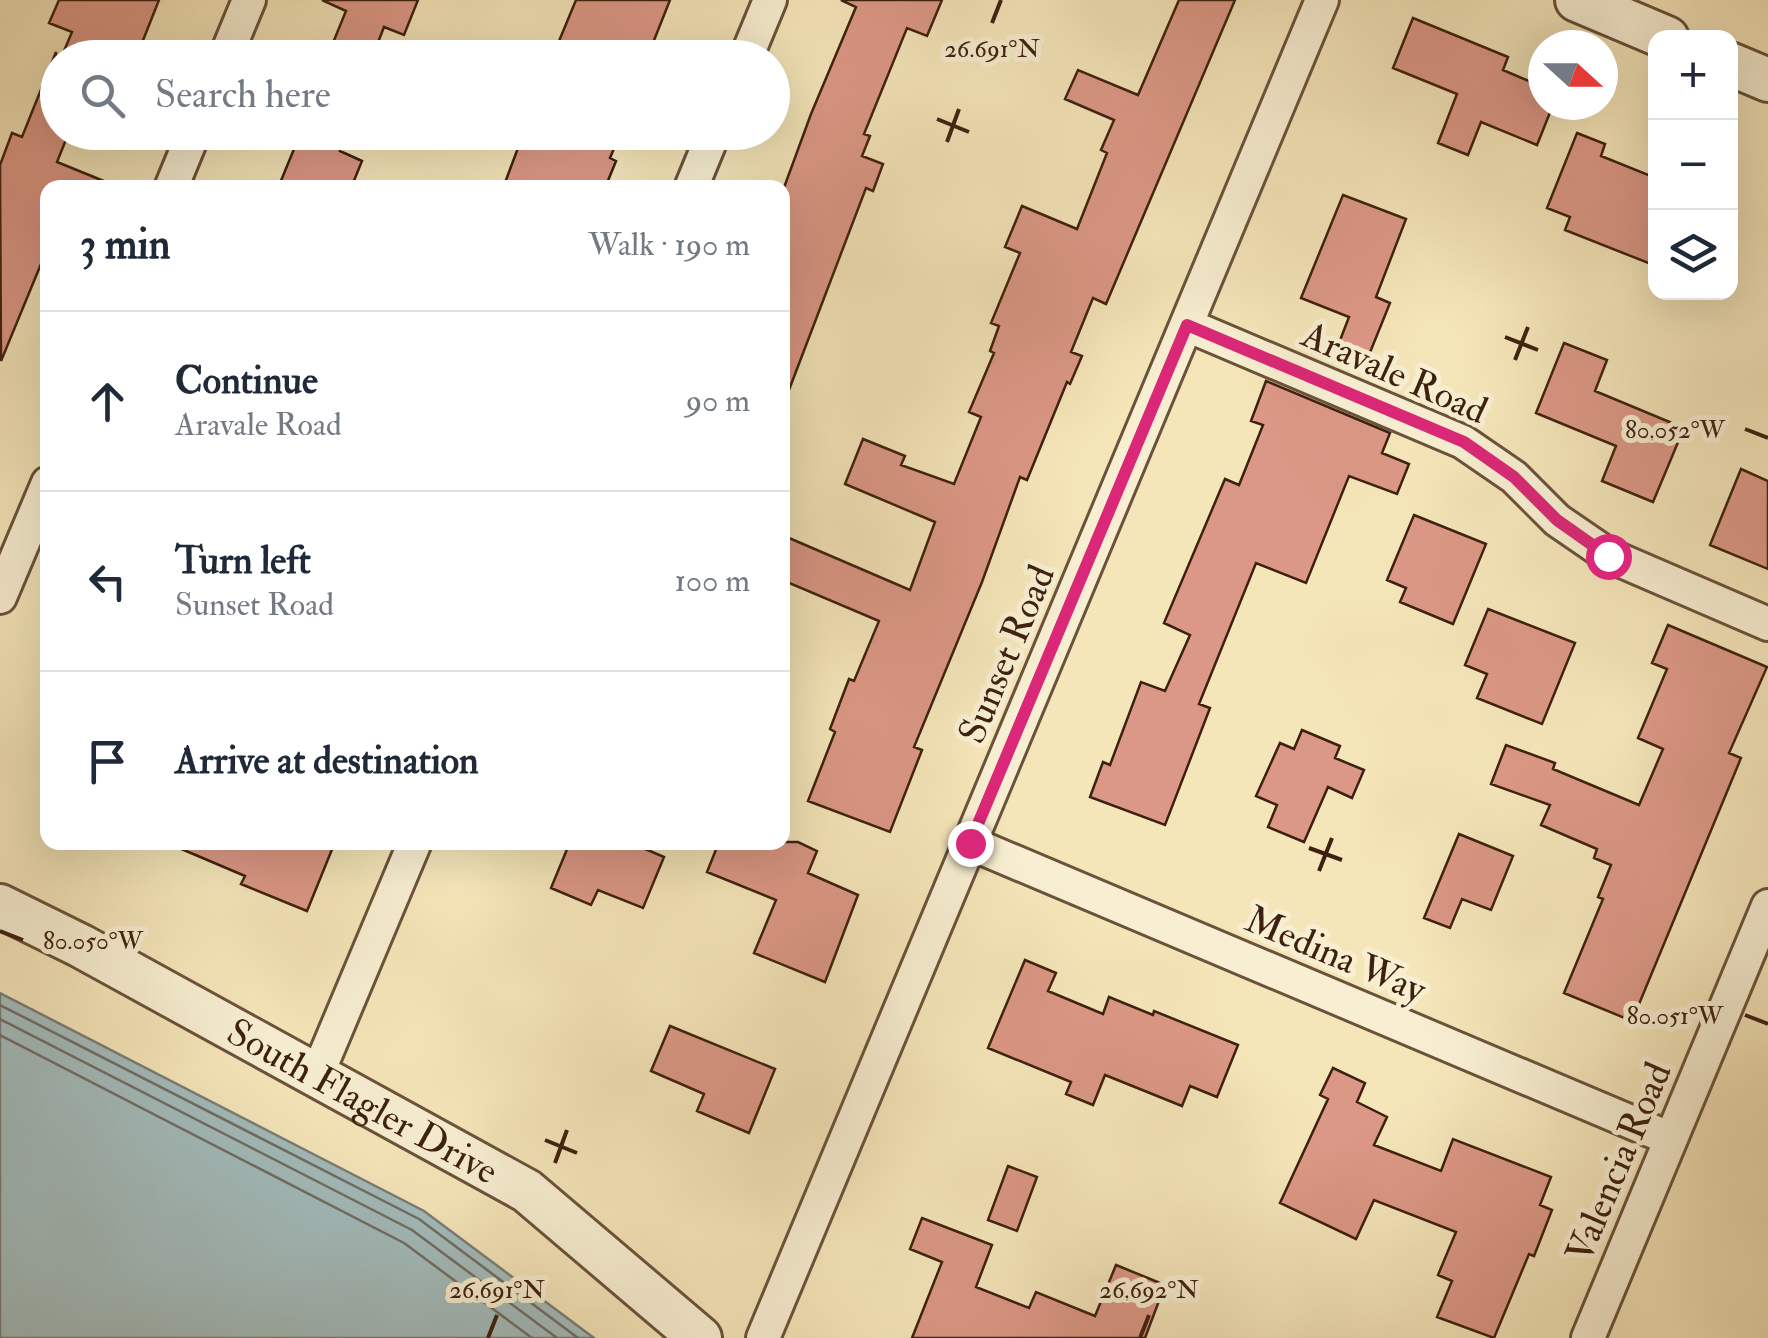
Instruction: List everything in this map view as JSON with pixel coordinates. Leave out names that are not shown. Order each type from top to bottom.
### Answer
[{"type":"street","points":[[233,40],[250,0]]},
{"type":"street","points":[[753,40],[770,0]]},
{"type":"street","name":"Sunset Road","points":[[763,1338],[1322,0]]},
{"type":"street","points":[[1577,0],[1648,30]]},
{"type":"street","points":[[1738,67],[1768,80]]},
{"type":"street","points":[[174,180],[187,150]]},
{"type":"street","points":[[694,180],[707,150]]},
{"type":"street","name":"Aravale Road","points":[[1187,325],[1464,442],[1514,477],[1557,520],[1608,556],[1768,624]]},
{"type":"street","points":[[0,597],[40,503]]},
{"type":"street","name":"Medina Way","points":[[970,843],[1671,1138]]},
{"type":"street","points":[[318,1075],[412,850]]},
{"type":"street","name":"South Flagler Drive","points":[[0,906],[81,946],[527,1191],[700,1338]]},
{"type":"street","name":"Valencia Road","points":[[1588,1338],[1768,906]]},
{"type":"water","points":[[0,993],[424,1211],[594,1338],[0,1338]]},
{"type":"building","points":[[59,0],[159,0],[143,40],[69,40],[72,32],[49,23]]},
{"type":"building","points":[[322,0],[418,0],[404,35],[384,27],[379,40],[334,40],[346,11]]},
{"type":"building","points":[[576,0],[670,0],[654,40],[559,40]]},
{"type":"building","points":[[841,0],[942,0],[927,36],[907,28],[864,134],[870,136],[862,156],[883,164],[873,191],[866,188],[790,387],[790,180],[787,180],[856,7]]},
{"type":"building","points":[[1179,0],[1235,0],[1106,304],[1093,298],[1071,352],[1082,356],[1070,384],[1067,382],[1027,480],[1020,477],[914,747],[922,750],[890,832],[808,801],[835,732],[830,729],[849,679],[854,681],[879,621],[790,583],[790,538],[910,590],[935,522],[845,484],[863,439],[905,456],[901,465],[954,484],[981,417],[969,412],[994,353],[990,351],[999,326],[991,323],[1020,253],[1005,247],[1022,206],[1077,229],[1107,153],[1101,150],[1114,120],[1065,99],[1078,70],[1138,95]]},
{"type":"building","points":[[1413,18],[1508,57],[1503,70],[1528,81],[1528,120],[1547,120],[1537,145],[1481,122],[1468,155],[1438,143],[1457,94],[1393,68]]},
{"type":"building","points":[[40,92],[40,150],[62,150],[57,162],[101,180],[40,180],[40,266],[1,361],[0,165],[12,133],[22,137]]},
{"type":"building","points":[[1577,133],[1605,144],[1601,156],[1648,175],[1648,263],[1565,230],[1570,217],[1547,208]]},
{"type":"building","points":[[294,150],[340,150],[362,161],[354,180],[281,180]]},
{"type":"building","points":[[517,150],[613,150],[610,158],[616,161],[608,180],[506,180]]},
{"type":"building","points":[[1343,195],[1406,219],[1376,297],[1390,303],[1369,355],[1339,343],[1349,317],[1301,298]]},
{"type":"building","points":[[1564,343],[1607,360],[1595,391],[1684,428],[1653,502],[1602,481],[1616,446],[1536,413]]},
{"type":"building","points":[[1266,381],[1390,433],[1382,453],[1409,464],[1397,494],[1349,476],[1306,583],[1256,563],[1199,704],[1210,708],[1165,825],[1090,797],[1103,762],[1110,765],[1141,682],[1165,691],[1190,635],[1164,623],[1225,479],[1239,485],[1263,425],[1251,421]]},
{"type":"building","points":[[1741,469],[1768,481],[1768,569],[1710,545]]},
{"type":"building","points":[[1414,515],[1486,544],[1453,624],[1400,602],[1406,588],[1387,580]]},
{"type":"building","points":[[1488,609],[1575,643],[1542,724],[1477,698],[1487,674],[1465,665]]},
{"type":"building","points":[[1668,625],[1767,667],[1729,753],[1741,758],[1632,1021],[1564,993],[1603,899],[1598,897],[1611,865],[1594,858],[1597,849],[1541,825],[1550,805],[1491,784],[1506,745],[1555,763],[1553,769],[1639,805],[1663,749],[1638,738],[1667,669],[1652,663]]},
{"type":"building","points":[[1302,730],[1340,746],[1335,758],[1364,770],[1352,798],[1328,787],[1304,842],[1268,827],[1277,805],[1256,796],[1280,743],[1294,749]]},
{"type":"building","points":[[1459,834],[1513,856],[1491,910],[1462,899],[1450,928],[1424,918]]},
{"type":"building","points":[[790,842],[798,842],[817,851],[808,873],[858,895],[825,982],[754,953],[776,900],[707,872],[716,850],[790,850]]},
{"type":"building","points":[[184,850],[332,850],[307,911],[241,884],[245,876]]},
{"type":"building","points":[[567,850],[648,850],[664,857],[643,908],[598,890],[591,905],[551,888]]},
{"type":"building","points":[[1025,960],[1056,973],[1048,991],[1103,1014],[1109,997],[1238,1045],[1217,1097],[1190,1086],[1182,1106],[1105,1075],[1093,1105],[1066,1094],[1071,1082],[988,1048]]},
{"type":"building","points":[[670,1026],[775,1069],[749,1133],[697,1111],[704,1094],[651,1071]]},
{"type":"building","points":[[1333,1068],[1365,1083],[1357,1102],[1387,1117],[1374,1145],[1441,1171],[1453,1139],[1551,1177],[1540,1205],[1552,1210],[1494,1338],[1437,1317],[1452,1281],[1438,1275],[1456,1232],[1374,1200],[1356,1239],[1280,1203],[1328,1099],[1320,1095]]},
{"type":"building","points":[[1008,1166],[1037,1177],[1017,1231],[988,1220]]},
{"type":"building","points":[[922,1218],[992,1245],[976,1287],[1029,1308],[1036,1292],[1095,1316],[1116,1265],[1165,1285],[1145,1338],[912,1338],[942,1262],[910,1249]]},
{"type":"route","points":[[970,843],[1187,325],[1464,442],[1514,477],[1557,520],[1608,556]]}]
